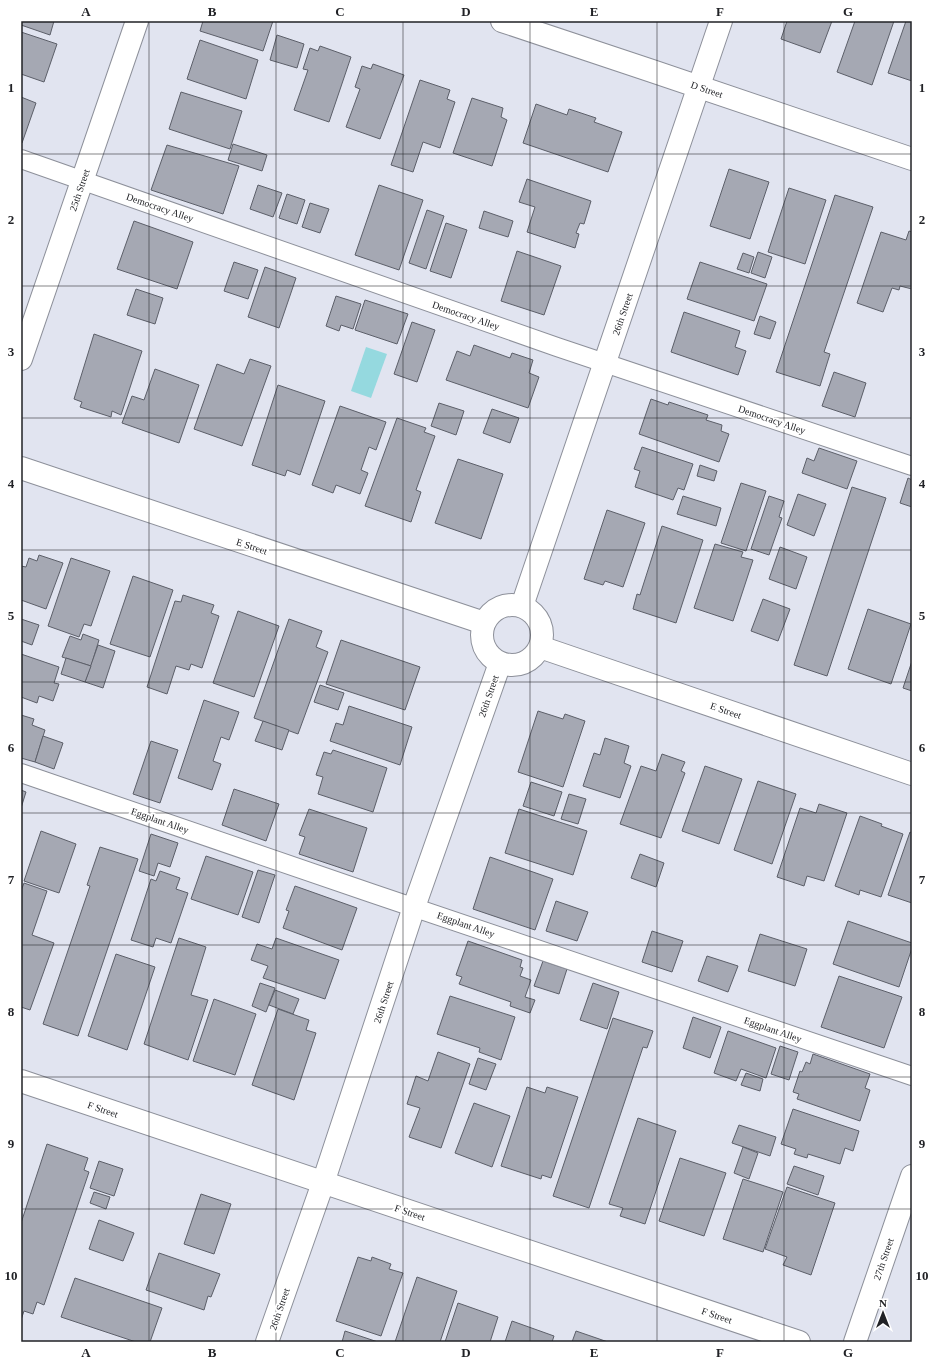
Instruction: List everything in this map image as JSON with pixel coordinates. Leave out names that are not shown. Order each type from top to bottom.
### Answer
[{"type":"street","name":"25th Street","points":[[21,359],[137,21]]},
{"type":"street","name":"D Street","points":[[502,21],[912,159]]},
{"type":"street","name":"26th Street","points":[[522,606],[721,21]]},
{"type":"street","name":"E Street","points":[[21,468],[484,623]]},
{"type":"street","points":[[515,604],[522,606],[533,613],[540,623],[543,635],[540,647],[534,657],[523,663],[512,666],[500,663],[490,657],[483,646],[481,635],[484,623],[493,611],[500,607],[515,604]]},
{"type":"street","name":"E Street","points":[[540,647],[912,774]]},
{"type":"street","name":"26th Street","points":[[267,1342],[323,1183],[414,907],[500,663]]},
{"type":"street","name":"F Street","points":[[21,1081],[798,1342]]},
{"type":"street","name":"27th Street","points":[[855,1342],[912,1176]]},
{"type":"lane","name":"Democracy Alley","points":[[21,159],[550,345],[912,466]]},
{"type":"lane","name":"Eggplant Alley","points":[[21,773],[912,1076]]},
{"type":"water","points":[[366,347],[387,354],[371,398],[351,391]]},
{"type":"building","points":[[21,21],[54,21],[50,35],[21,25]]},
{"type":"building","points":[[203,21],[273,21],[263,51],[200,31]]},
{"type":"building","points":[[787,21],[832,21],[820,53],[781,39]]},
{"type":"building","points":[[855,21],[894,21],[872,85],[837,72]]},
{"type":"building","points":[[906,21],[912,21],[912,81],[888,73]]},
{"type":"building","points":[[21,32],[57,44],[44,82],[21,74]]},
{"type":"building","points":[[277,35],[304,44],[297,68],[270,60]]},
{"type":"building","points":[[200,40],[258,60],[246,99],[187,79]]},
{"type":"building","points":[[320,46],[351,57],[329,122],[294,110],[308,70],[303,69],[310,48],[318,51]]},
{"type":"building","points":[[373,64],[404,75],[380,139],[346,127],[360,89],[355,87],[362,66],[371,69]]},
{"type":"building","points":[[420,80],[450,90],[447,99],[455,102],[440,148],[423,142],[413,172],[391,165]]},
{"type":"building","points":[[181,92],[242,111],[230,149],[169,129]]},
{"type":"building","points":[[21,97],[36,103],[22,143],[21,143]]},
{"type":"building","points":[[472,98],[503,108],[501,117],[507,120],[492,166],[453,153]]},
{"type":"building","points":[[536,104],[567,115],[569,109],[596,118],[594,122],[622,132],[608,172],[523,143]]},
{"type":"building","points":[[233,144],[267,155],[262,171],[228,160]]},
{"type":"building","points":[[167,145],[239,166],[223,214],[151,190]]},
{"type":"building","points":[[729,169],[769,182],[750,239],[710,226]]},
{"type":"building","points":[[527,179],[591,201],[584,224],[580,223],[576,233],[579,234],[575,248],[527,232],[535,207],[519,202]]},
{"type":"building","points":[[258,185],[282,193],[273,217],[250,209]]},
{"type":"building","points":[[379,185],[423,200],[399,270],[355,255]]},
{"type":"building","points":[[789,188],[826,200],[805,264],[768,252]]},
{"type":"building","points":[[287,194],[305,200],[297,224],[279,218]]},
{"type":"building","points":[[835,195],[873,207],[824,352],[830,354],[820,386],[776,372]]},
{"type":"building","points":[[310,203],[329,209],[320,233],[302,227]]},
{"type":"building","points":[[427,210],[444,216],[426,269],[409,263]]},
{"type":"building","points":[[484,211],[513,221],[508,237],[479,228]]},
{"type":"building","points":[[134,221],[193,242],[177,289],[117,269]]},
{"type":"building","points":[[446,223],[467,230],[451,278],[430,271]]},
{"type":"building","points":[[909,231],[912,232],[912,289],[900,286],[899,290],[892,288],[883,312],[857,303],[881,232],[906,240]]},
{"type":"building","points":[[517,251],[561,266],[544,315],[501,301]]},
{"type":"building","points":[[758,252],[772,257],[765,278],[751,273]]},
{"type":"building","points":[[743,253],[754,257],[749,273],[737,269]]},
{"type":"building","points":[[234,262],[258,270],[248,299],[224,291]]},
{"type":"building","points":[[700,262],[767,284],[754,321],[687,299]]},
{"type":"building","points":[[265,267],[296,278],[279,328],[248,317]]},
{"type":"building","points":[[136,289],[163,298],[155,324],[127,315]]},
{"type":"building","points":[[336,296],[361,304],[353,329],[341,325],[339,331],[326,326]]},
{"type":"building","points":[[365,300],[408,314],[397,344],[355,330]]},
{"type":"building","points":[[684,312],[740,331],[735,347],[746,351],[738,375],[671,352]]},
{"type":"building","points":[[760,316],[776,322],[770,339],[754,334]]},
{"type":"building","points":[[412,322],[435,330],[417,382],[394,374]]},
{"type":"building","points":[[94,334],[142,351],[121,415],[112,411],[111,417],[80,407],[82,402],[74,399]]},
{"type":"building","points":[[474,345],[510,358],[512,353],[533,360],[529,373],[539,377],[528,408],[446,380],[457,351],[470,356]]},
{"type":"building","points":[[250,359],[271,366],[242,446],[194,429],[217,364],[244,374]]},
{"type":"building","points":[[155,369],[199,385],[179,443],[122,423],[132,396],[144,400]]},
{"type":"building","points":[[834,372],[866,383],[855,417],[822,406]]},
{"type":"building","points":[[278,385],[325,401],[300,475],[287,470],[285,476],[252,465]]},
{"type":"building","points":[[651,399],[668,405],[669,402],[708,415],[706,420],[722,425],[721,431],[729,434],[719,462],[639,434]]},
{"type":"building","points":[[439,403],[464,411],[456,435],[431,426]]},
{"type":"building","points":[[340,406],[386,422],[376,450],[369,447],[361,470],[368,473],[360,494],[336,485],[333,493],[312,485]]},
{"type":"building","points":[[492,409],[519,418],[510,443],[483,433]]},
{"type":"building","points":[[397,418],[426,428],[424,432],[435,436],[416,490],[421,492],[411,522],[365,506]]},
{"type":"building","points":[[642,447],[693,464],[684,490],[678,488],[673,500],[635,487],[640,471],[634,469]]},
{"type":"building","points":[[819,448],[857,461],[847,489],[802,473],[807,458],[814,461]]},
{"type":"building","points":[[458,459],[503,474],[481,539],[435,523]]},
{"type":"building","points":[[700,465],[717,471],[714,481],[697,476]]},
{"type":"building","points":[[908,478],[912,480],[912,507],[900,503]]},
{"type":"building","points":[[741,483],[766,491],[746,551],[721,543]]},
{"type":"building","points":[[852,487],[886,498],[827,676],[794,665]]},
{"type":"building","points":[[798,494],[826,504],[814,536],[787,525]]},
{"type":"building","points":[[683,496],[721,508],[716,526],[677,514]]},
{"type":"building","points":[[769,496],[784,501],[779,517],[782,518],[769,555],[751,549]]},
{"type":"building","points":[[607,510],[645,523],[623,587],[605,581],[603,585],[584,579]]},
{"type":"building","points":[[662,526],[703,540],[676,623],[633,609],[637,594],[640,595]]},
{"type":"building","points":[[715,544],[743,552],[741,557],[753,560],[733,621],[694,608]]},
{"type":"building","points":[[780,547],[807,557],[796,589],[769,579]]},
{"type":"building","points":[[39,555],[63,563],[46,609],[21,600],[21,566],[26,567],[29,558],[37,561]]},
{"type":"building","points":[[71,558],[110,571],[91,626],[84,624],[79,637],[48,626]]},
{"type":"building","points":[[133,576],[173,590],[150,657],[110,644]]},
{"type":"building","points":[[183,595],[214,605],[211,613],[219,616],[202,668],[191,664],[189,670],[176,666],[167,694],[147,687],[175,601],[181,602]]},
{"type":"building","points":[[763,599],[790,609],[778,641],[751,631]]},
{"type":"building","points":[[868,609],[911,624],[891,684],[848,669]]},
{"type":"building","points":[[238,611],[279,626],[254,697],[213,683]]},
{"type":"building","points":[[21,619],[39,625],[32,645],[21,641]]},
{"type":"building","points":[[289,619],[322,631],[316,647],[328,652],[298,734],[254,718]]},
{"type":"building","points":[[83,634],[99,640],[91,666],[62,657],[70,636],[81,640]]},
{"type":"building","points":[[341,640],[420,667],[405,710],[326,684]]},
{"type":"building","points":[[98,645],[115,651],[103,688],[85,682]]},
{"type":"building","points":[[21,654],[59,667],[54,683],[59,684],[53,701],[39,696],[37,703],[21,697]]},
{"type":"building","points":[[66,658],[91,666],[85,682],[61,674]]},
{"type":"building","points":[[912,661],[912,691],[903,688]]},
{"type":"building","points":[[320,685],[344,693],[338,710],[314,702]]},
{"type":"building","points":[[204,700],[239,712],[229,740],[221,737],[213,761],[221,764],[212,790],[178,778]]},
{"type":"building","points":[[349,706],[412,727],[400,765],[330,741],[336,723],[343,725]]},
{"type":"building","points":[[538,711],[563,719],[565,714],[585,721],[563,787],[518,772]]},
{"type":"building","points":[[21,715],[34,719],[32,725],[45,730],[35,762],[21,758]]},
{"type":"building","points":[[263,721],[289,730],[282,750],[255,741]]},
{"type":"building","points":[[43,736],[63,743],[54,769],[35,762]]},
{"type":"building","points":[[605,738],[629,746],[624,763],[631,766],[620,798],[583,786],[594,753],[600,755]]},
{"type":"building","points":[[151,741],[178,750],[160,803],[133,794]]},
{"type":"building","points":[[333,750],[387,768],[373,812],[318,794],[323,777],[316,775],[324,752],[331,754]]},
{"type":"building","points":[[662,754],[685,762],[681,771],[685,773],[661,838],[620,824],[641,766],[656,771]]},
{"type":"building","points":[[705,766],[742,779],[719,844],[682,831]]},
{"type":"building","points":[[758,781],[796,794],[772,864],[734,850]]},
{"type":"building","points":[[531,782],[562,792],[554,816],[523,806]]},
{"type":"building","points":[[234,789],[279,804],[266,841],[222,825]]},
{"type":"building","points":[[21,790],[26,792],[21,808]]},
{"type":"building","points":[[569,794],[586,799],[578,824],[561,819]]},
{"type":"building","points":[[819,804],[847,813],[824,881],[807,876],[804,886],[777,877],[800,808],[816,813]]},
{"type":"building","points":[[309,809],[367,828],[353,872],[299,854],[305,837],[299,835]]},
{"type":"building","points":[[519,809],[587,831],[573,875],[505,853]]},
{"type":"building","points":[[860,816],[903,834],[881,897],[860,890],[859,895],[835,886]]},
{"type":"building","points":[[41,831],[76,844],[59,893],[24,881]]},
{"type":"building","points":[[910,832],[912,833],[912,903],[888,895]]},
{"type":"building","points":[[151,834],[178,843],[170,867],[158,863],[154,876],[139,871]]},
{"type":"building","points":[[100,847],[138,859],[78,1036],[43,1024],[90,886],[87,885]]},
{"type":"building","points":[[640,854],[664,863],[656,887],[631,878]]},
{"type":"building","points":[[206,856],[253,872],[238,915],[191,899]]},
{"type":"building","points":[[490,857],[553,879],[535,930],[473,909]]},
{"type":"building","points":[[258,870],[275,875],[259,923],[242,917]]},
{"type":"building","points":[[160,871],[180,878],[176,889],[188,893],[171,943],[156,938],[153,947],[131,940],[151,879],[156,881]]},
{"type":"building","points":[[24,883],[47,891],[32,935],[54,943],[30,1010],[21,1007],[21,891]]},
{"type":"building","points":[[295,886],[357,908],[342,950],[283,928],[289,911],[286,910]]},
{"type":"building","points":[[556,901],[588,912],[577,941],[546,931]]},
{"type":"building","points":[[848,921],[912,943],[912,948],[899,987],[833,964]]},
{"type":"building","points":[[652,931],[683,941],[672,972],[642,962]]},
{"type":"building","points":[[760,934],[807,949],[795,986],[748,971]]},
{"type":"building","points":[[179,938],[206,947],[191,995],[208,1000],[188,1060],[144,1044]]},
{"type":"building","points":[[276,938],[339,960],[325,999],[263,978],[268,966],[251,960],[257,944],[272,949]]},
{"type":"building","points":[[468,941],[522,960],[520,967],[523,968],[520,976],[531,980],[525,997],[535,1000],[530,1013],[510,1006],[511,1002],[459,984],[462,977],[456,975]]},
{"type":"building","points":[[116,954],[155,967],[127,1050],[88,1036]]},
{"type":"building","points":[[707,956],[738,966],[728,992],[698,981]]},
{"type":"building","points":[[543,961],[567,969],[559,994],[534,986]]},
{"type":"building","points":[[839,976],[902,997],[884,1048],[821,1027]]},
{"type":"building","points":[[260,983],[275,988],[266,1012],[252,1006]]},
{"type":"building","points":[[593,983],[619,992],[607,1029],[580,1020]]},
{"type":"building","points":[[275,990],[299,999],[293,1014],[269,1005]]},
{"type":"building","points":[[450,996],[515,1017],[501,1060],[479,1052],[480,1048],[437,1034]]},
{"type":"building","points":[[214,999],[256,1014],[235,1075],[193,1061]]},
{"type":"building","points":[[278,1009],[309,1020],[306,1030],[316,1033],[294,1100],[252,1085]]},
{"type":"building","points":[[693,1017],[721,1027],[710,1058],[683,1048]]},
{"type":"building","points":[[613,1018],[653,1031],[647,1048],[643,1047],[589,1208],[553,1196]]},
{"type":"building","points":[[728,1031],[776,1048],[766,1078],[741,1069],[736,1081],[714,1073]]},
{"type":"building","points":[[780,1046],[798,1052],[789,1080],[771,1074]]},
{"type":"building","points":[[438,1052],[470,1064],[441,1148],[409,1137],[420,1108],[407,1104],[416,1076],[428,1081]]},
{"type":"building","points":[[813,1054],[870,1074],[865,1088],[870,1090],[860,1121],[797,1099],[799,1094],[793,1092],[800,1071],[802,1072],[806,1062],[810,1064]]},
{"type":"building","points":[[478,1058],[496,1064],[486,1090],[469,1084]]},
{"type":"building","points":[[746,1073],[763,1079],[760,1091],[741,1085]]},
{"type":"building","points":[[527,1087],[545,1093],[547,1087],[578,1097],[551,1178],[542,1175],[541,1179],[501,1166]]},
{"type":"building","points":[[474,1103],[510,1116],[492,1167],[455,1153]]},
{"type":"building","points":[[793,1109],[859,1131],[853,1151],[845,1148],[840,1164],[808,1154],[807,1158],[794,1154],[796,1149],[781,1144]]},
{"type":"building","points":[[638,1118],[676,1131],[645,1224],[620,1216],[623,1208],[609,1204]]},
{"type":"building","points":[[739,1125],[776,1137],[770,1156],[732,1143]]},
{"type":"building","points":[[47,1144],[88,1158],[84,1170],[89,1172],[44,1305],[37,1302],[33,1314],[24,1311],[21,1320],[21,1223]]},
{"type":"building","points":[[743,1147],[758,1153],[749,1179],[734,1173]]},
{"type":"building","points":[[680,1158],[726,1173],[704,1236],[659,1221]]},
{"type":"building","points":[[99,1161],[123,1169],[114,1196],[90,1188]]},
{"type":"building","points":[[794,1166],[824,1176],[818,1195],[787,1184]]},
{"type":"building","points":[[743,1179],[783,1192],[763,1252],[723,1239]]},
{"type":"building","points":[[787,1187],[835,1203],[811,1275],[783,1265],[787,1257],[765,1249]]},
{"type":"building","points":[[94,1192],[110,1197],[106,1209],[90,1203]]},
{"type":"building","points":[[201,1194],[231,1204],[214,1254],[184,1244]]},
{"type":"building","points":[[99,1220],[134,1233],[123,1261],[89,1249]]},
{"type":"building","points":[[159,1253],[220,1274],[211,1297],[208,1296],[204,1310],[146,1290]]},
{"type":"building","points":[[358,1257],[371,1261],[372,1257],[391,1264],[389,1269],[403,1273],[381,1336],[336,1321]]},
{"type":"building","points":[[417,1277],[457,1291],[440,1342],[395,1342]]},
{"type":"building","points":[[75,1278],[162,1308],[150,1342],[136,1342],[61,1317]]},
{"type":"building","points":[[458,1303],[498,1317],[490,1342],[445,1342]]},
{"type":"building","points":[[512,1321],[554,1336],[552,1342],[505,1342]]},
{"type":"building","points":[[345,1331],[378,1342],[342,1342]]},
{"type":"building","points":[[576,1331],[608,1342],[572,1342]]}]
